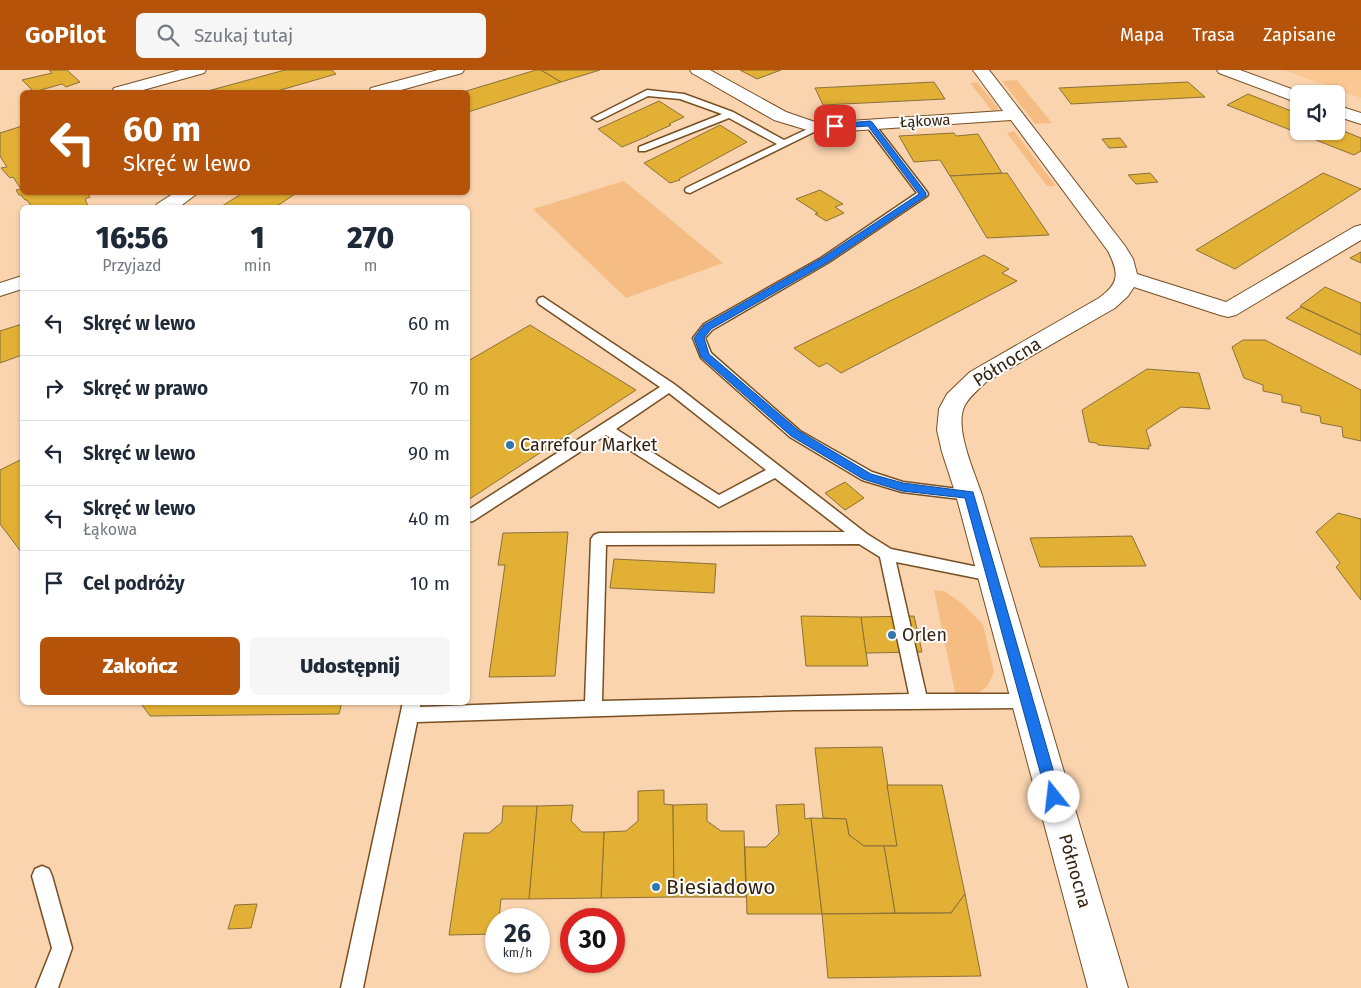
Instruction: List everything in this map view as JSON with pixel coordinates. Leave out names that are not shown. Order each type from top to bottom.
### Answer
[{"type":"street","points":[[127,90],[198,70]]},
{"type":"street","points":[[385,90],[456,70]]},
{"type":"street","name":"Łąkowa","points":[[698,70],[780,116],[818,128],[1015,115]]},
{"type":"street","points":[[981,70],[1118,250],[1125,262],[1127,278],[1228,310],[1361,231]]},
{"type":"street","points":[[1224,70],[1290,94]]},
{"type":"street","points":[[1345,113],[1361,119]]},
{"type":"street","name":"Północna","points":[[1108,988],[969,495],[949,431],[952,409],[962,391],[978,377],[1108,303],[1122,292],[1127,278]]},
{"type":"street","points":[[0,290],[20,283]]},
{"type":"lane","points":[[597,118],[647,93],[681,96],[730,114],[784,144]]},
{"type":"lane","points":[[642,149],[730,114]]},
{"type":"lane","points":[[870,124],[923,194],[825,260],[708,327],[699,338],[705,355],[795,434],[867,476],[902,487],[969,495]]},
{"type":"lane","points":[[690,190],[818,128]]},
{"type":"lane","points":[[543,301],[670,387],[862,538],[887,554],[990,575]]},
{"type":"lane","points":[[470,516],[670,387]]},
{"type":"lane","points":[[606,429],[719,502],[776,471]]},
{"type":"lane","points":[[593,708],[599,540],[862,538]]},
{"type":"lane","points":[[887,554],[919,700]]},
{"type":"lane","points":[[352,988],[410,709],[593,708],[919,700],[1027,702]]},
{"type":"lane","points":[[42,876],[62,948],[47,988]]},
{"type":"shaded area","points":[[1284,70],[1361,70],[1361,98],[1345,92],[1345,85],[1325,85]]},
{"type":"shaded area","points":[[1017,80],[1052,123],[1035,124],[1002,81]]},
{"type":"shaded area","points":[[977,82],[998,108],[997,110],[993,112],[970,83]]},
{"type":"shaded area","points":[[1014,131],[1056,186],[1047,186],[1007,133]]},
{"type":"shaded area","points":[[624,181],[723,263],[626,298],[533,209]]},
{"type":"shaded area","points":[[934,590],[944,591],[959,601],[983,624],[994,672],[987,687],[975,695],[956,697]]},
{"type":"building","points":[[49,70],[67,70],[80,82],[66,87],[62,84],[41,90],[32,90],[22,80],[52,73]]},
{"type":"building","points":[[285,70],[332,70],[336,74],[281,90],[211,90]]},
{"type":"building","points":[[536,70],[541,70],[561,82],[470,111],[470,90]]},
{"type":"building","points":[[541,70],[600,70],[561,82]]},
{"type":"building","points":[[740,70],[781,70],[757,79]]},
{"type":"building","points":[[934,82],[945,99],[823,105],[815,88]]},
{"type":"building","points":[[1188,82],[1205,97],[1071,104],[1059,88]]},
{"type":"building","points":[[1248,94],[1290,110],[1290,130],[1227,105]]},
{"type":"building","points":[[659,101],[684,117],[669,124],[671,125],[622,147],[598,129]]},
{"type":"building","points":[[720,125],[747,142],[680,180],[670,183],[644,163]]},
{"type":"building","points":[[20,127],[20,188],[13,177],[10,178],[1,168],[7,167],[0,156],[0,133]]},
{"type":"building","points":[[1345,132],[1361,138],[1361,151],[1354,155],[1316,140],[1345,140]]},
{"type":"building","points":[[954,133],[956,136],[978,134],[1002,173],[950,176],[940,160],[914,162],[899,136]]},
{"type":"building","points":[[1120,138],[1127,147],[1109,148],[1102,139]]},
{"type":"building","points":[[1007,173],[1049,235],[987,238],[950,176]]},
{"type":"building","points":[[1150,173],[1158,182],[1136,184],[1128,175]]},
{"type":"building","points":[[1323,173],[1361,189],[1235,269],[1196,250]]},
{"type":"building","points":[[820,190],[843,204],[835,207],[844,213],[826,221],[815,214],[818,213],[796,199]]},
{"type":"building","points":[[21,195],[89,195],[90,197],[85,199],[88,205],[31,205]]},
{"type":"building","points":[[239,195],[294,195],[278,205],[224,205]]},
{"type":"building","points":[[1361,252],[1361,263],[1350,258]]},
{"type":"building","points":[[984,255],[1009,269],[1002,273],[1017,281],[841,373],[827,363],[819,367],[794,348]]},
{"type":"building","points":[[1325,287],[1361,303],[1361,335],[1300,306]]},
{"type":"building","points":[[1301,307],[1361,335],[1361,355],[1286,318]]},
{"type":"building","points":[[20,325],[20,356],[0,363],[0,331]]},
{"type":"building","name":"Carrefour Market","points":[[530,325],[636,390],[470,499],[470,360]]},
{"type":"building","points":[[1243,340],[1265,340],[1361,390],[1361,441],[1343,437],[1342,427],[1321,423],[1320,416],[1301,412],[1301,406],[1282,402],[1282,395],[1263,391],[1263,385],[1244,378],[1232,347]]},
{"type":"building","points":[[1147,369],[1199,373],[1210,409],[1181,407],[1146,430],[1151,446],[1148,446],[1149,449],[1098,445],[1097,443],[1089,442],[1082,410]]},
{"type":"building","points":[[20,460],[20,550],[0,524],[0,470]]},
{"type":"building","points":[[845,482],[864,498],[845,510],[825,493]]},
{"type":"building","points":[[1338,513],[1361,519],[1361,600],[1336,567],[1340,563],[1316,532]]},
{"type":"building","points":[[568,532],[555,676],[489,677],[505,565],[498,565],[503,533]]},
{"type":"building","points":[[1132,536],[1146,566],[1040,567],[1030,538]]},
{"type":"building","points":[[614,559],[716,564],[714,593],[610,588]]},
{"type":"building","points":[[801,616],[861,617],[868,666],[806,666]]},
{"type":"building","points":[[914,616],[922,652],[866,653],[861,617]]},
{"type":"building","points":[[142,705],[341,705],[339,714],[150,716]]},
{"type":"building","points":[[882,747],[897,846],[864,846],[849,835],[846,819],[823,818],[815,748]]},
{"type":"building","points":[[887,785],[942,785],[965,894],[951,913],[895,913],[884,846],[897,846]]},
{"type":"building","points":[[664,790],[664,804],[673,805],[674,897],[601,898],[604,832],[626,831],[638,821],[638,791]]},
{"type":"building","points":[[707,804],[707,821],[721,831],[744,831],[746,897],[674,897],[673,805]]},
{"type":"building","points":[[804,804],[805,819],[811,818],[822,914],[747,914],[745,847],[766,847],[779,834],[776,805]]},
{"type":"building","points":[[573,805],[571,821],[582,832],[604,832],[601,898],[529,899],[537,806]]},
{"type":"building","points":[[503,806],[537,806],[529,899],[501,899],[500,908],[485,908],[485,934],[449,935],[464,833],[489,833],[502,822]]},
{"type":"building","points":[[811,818],[846,819],[849,835],[864,846],[884,846],[895,913],[822,914]]},
{"type":"building","points":[[965,894],[981,976],[828,978],[822,914],[951,913]]},
{"type":"building","points":[[257,904],[251,928],[228,929],[235,905]]},
{"type":"place","name":"Carrefour Market","points":[[510,445]]},
{"type":"place","name":"Orlen","points":[[892,635]]},
{"type":"place","name":"Biesiadowo","points":[[656,887]]},
{"type":"route","points":[[835,126],[870,124],[923,194],[825,260],[708,327],[699,338],[705,355],[795,434],[867,476],[902,487],[969,495],[1054,797]]}]
